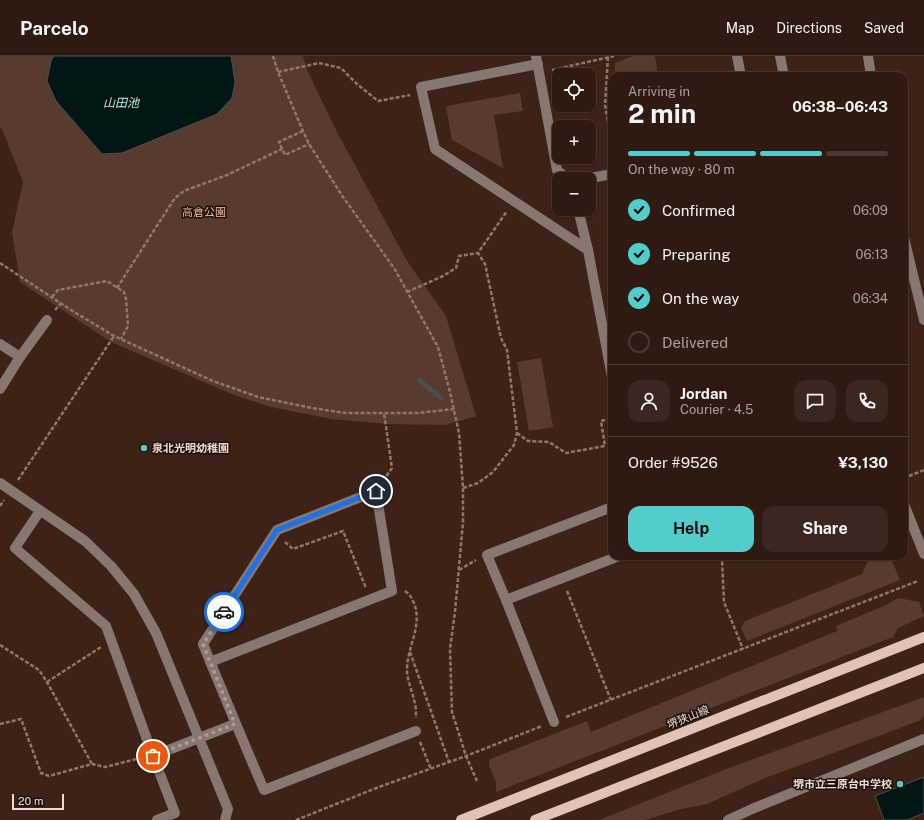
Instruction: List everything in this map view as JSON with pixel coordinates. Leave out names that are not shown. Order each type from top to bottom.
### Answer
[{"type":"main road","name":"堺狭山線","points":[[461,820],[924,637]]},
{"type":"main road","points":[[535,820],[924,668]]},
{"type":"street","points":[[737,56],[740,72]]},
{"type":"street","points":[[780,56],[783,72]]},
{"type":"street","points":[[868,56],[871,72]]},
{"type":"street","points":[[559,172],[557,170],[538,64],[421,87],[435,149],[588,250]]},
{"type":"street","points":[[596,177],[608,175]]},
{"type":"street","points":[[580,216],[588,250],[608,356]]},
{"type":"street","points":[[908,254],[923,314]]},
{"type":"street","points":[[0,389],[20,357],[47,320]]},
{"type":"street","points":[[0,344],[20,357]]},
{"type":"street","points":[[0,483],[85,541],[111,566],[134,594],[156,633],[228,808],[225,820]]},
{"type":"street","points":[[210,662],[392,591],[376,491],[277,530],[203,644],[210,662],[235,724],[264,790],[416,731]]},
{"type":"street","points":[[554,722],[487,555],[608,509]]},
{"type":"street","points":[[40,511],[15,548],[106,626],[175,814],[157,820]]},
{"type":"street","points":[[908,514],[924,554]]},
{"type":"street","points":[[506,600],[609,560]]},
{"type":"street","points":[[153,756],[235,724]]},
{"type":"street","points":[[728,820],[924,739]]},
{"type":"path","points":[[273,56],[278,72],[309,144],[343,197],[394,268],[438,347],[459,433],[463,488],[463,522],[450,650],[452,712],[466,756],[477,781]]},
{"type":"path","points":[[538,64],[614,56]]},
{"type":"path","points":[[608,57],[605,105],[608,122]]},
{"type":"path","points":[[278,72],[319,63],[341,68],[378,101],[422,93]]},
{"type":"path","points":[[303,131],[279,142],[282,149],[285,155],[309,144]]},
{"type":"path","points":[[117,288],[175,198],[184,191],[227,175],[282,149]]},
{"type":"path","points":[[407,292],[443,276],[456,268],[459,256],[478,253],[514,201]]},
{"type":"path","points":[[463,488],[478,483],[493,472],[514,445],[517,432],[508,350],[501,338],[484,264],[478,253]]},
{"type":"path","points":[[0,263],[114,336],[213,381],[258,398],[346,413],[418,413],[454,409]]},
{"type":"path","points":[[52,297],[58,290],[107,281],[124,292],[126,299],[128,326],[121,339]]},
{"type":"path","points":[[0,506],[114,336]]},
{"type":"path","points":[[376,491],[392,468],[384,414]]},
{"type":"path","points":[[517,432],[528,441],[549,442],[566,453],[605,446],[601,421],[608,419]]},
{"type":"path","points":[[909,476],[924,470]]},
{"type":"path","points":[[275,533],[293,548],[343,530],[370,600]]},
{"type":"path","points":[[459,570],[487,555]]},
{"type":"path","points":[[722,560],[724,602],[743,649]]},
{"type":"path","points":[[562,578],[611,700]]},
{"type":"path","points":[[296,820],[466,756],[918,581]]},
{"type":"path","points":[[392,591],[396,593],[404,590],[409,594],[417,614],[415,632],[408,657],[407,672],[415,701],[416,731],[431,769]]},
{"type":"path","points":[[47,682],[111,640]]},
{"type":"path","points":[[0,645],[39,670],[92,764]]},
{"type":"path","points":[[410,650],[449,762]]},
{"type":"path","points":[[0,724],[21,719],[41,773],[49,776],[92,764],[105,767],[153,756]]},
{"type":"green space","name":"高倉公園","points":[[0,56],[303,56],[308,72],[337,132],[407,261],[446,316],[476,416],[446,425],[388,424],[331,419],[271,407],[234,395],[111,342],[20,282],[12,232],[23,182],[0,127]]},
{"type":"green space","points":[[633,56],[655,56],[657,72],[615,72],[615,63]]},
{"type":"green space","points":[[520,93],[523,111],[494,115],[503,168],[452,140],[446,106]]},
{"type":"green space","points":[[541,358],[553,427],[529,431],[517,362]]},
{"type":"green space","points":[[868,560],[892,560],[900,580],[747,641],[741,628],[745,621],[862,574]]},
{"type":"green space","points":[[898,598],[919,602],[924,616],[898,628],[893,637],[496,792],[496,782],[489,766],[490,759],[587,721],[591,732],[837,631],[836,626],[886,605]]},
{"type":"green space","points":[[924,697],[924,715],[921,720],[765,778],[707,804],[681,809],[645,820],[599,820],[729,768]]},
{"type":"water","name":"山田池","points":[[54,56],[231,56],[235,82],[232,98],[217,114],[122,153],[102,154],[56,101],[47,81],[51,61]]},
{"type":"water","points":[[924,777],[924,813],[907,820],[884,820],[875,796]]},
{"type":"waterway","points":[[419,380],[441,398]]},
{"type":"way so far","points":[[153,756],[235,724],[203,644],[224,612]]},
{"type":"place","name":"泉北光明幼稚園","points":[[144,448]]},
{"type":"place","name":"堺市立三原台中学校","points":[[900,784]]},
{"type":"route","points":[[224,612],[277,530],[376,491]]}]
